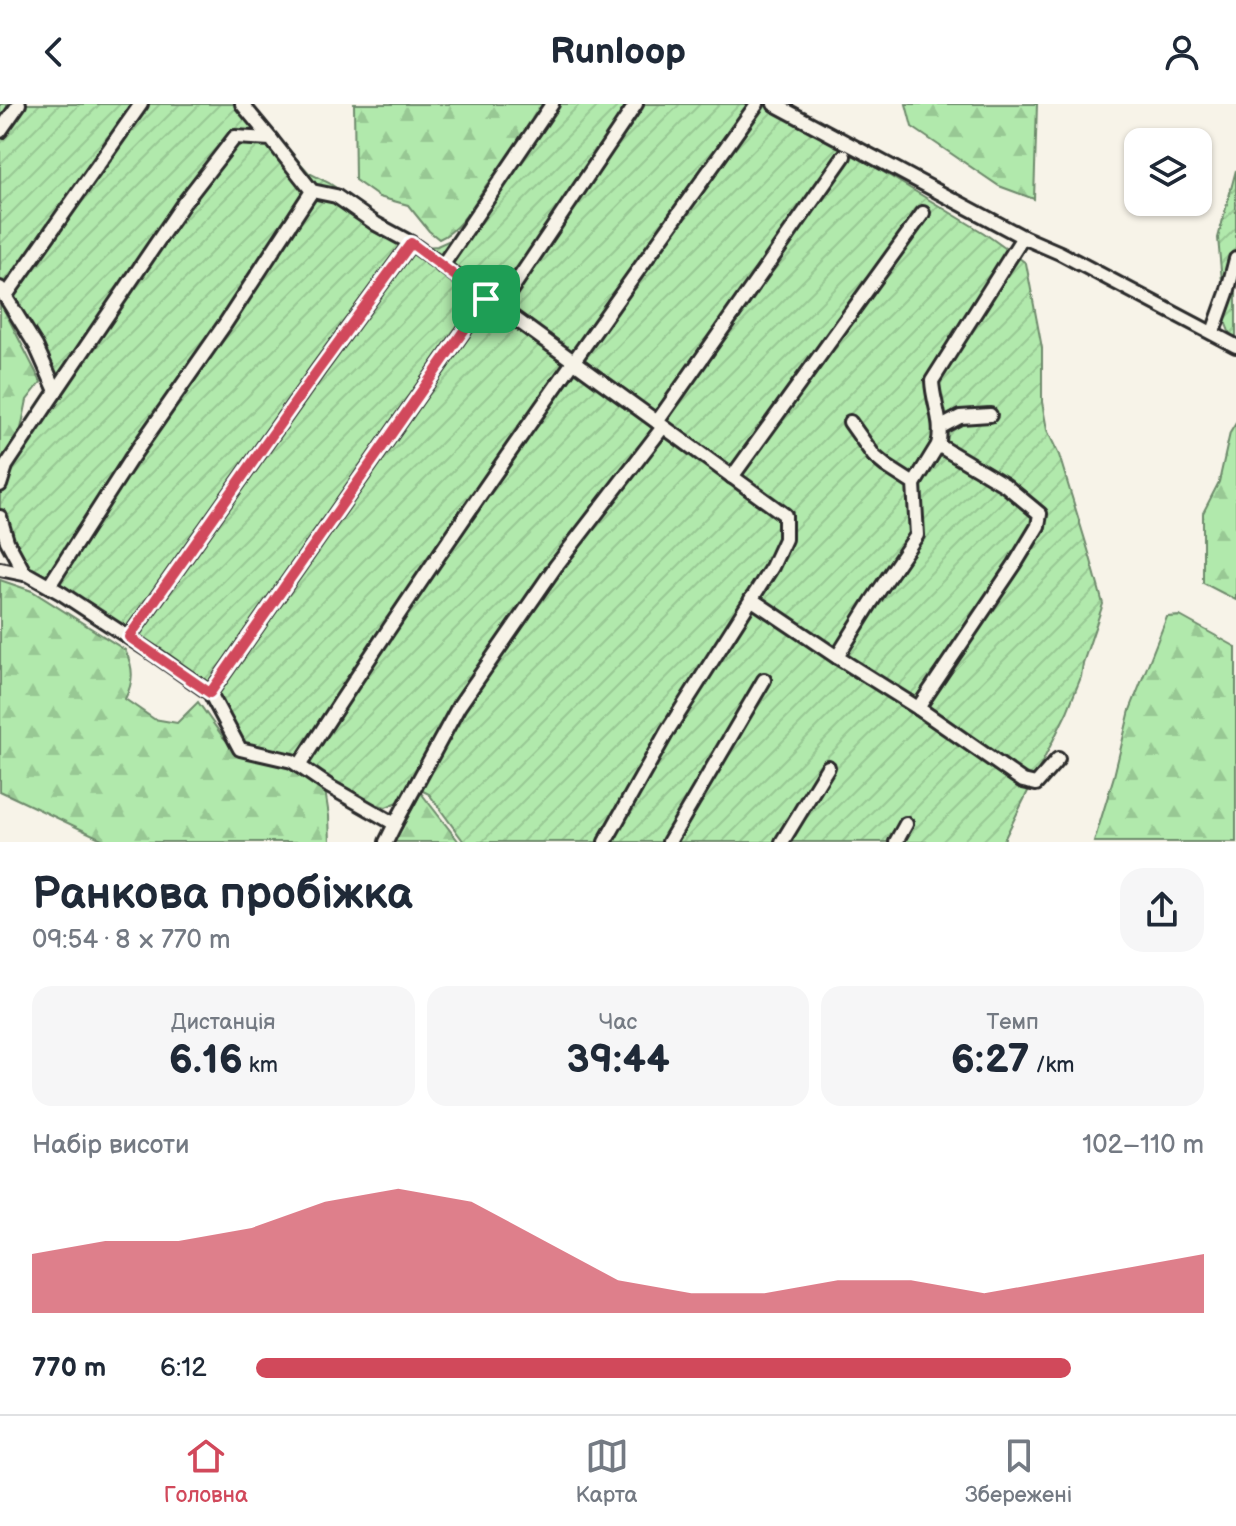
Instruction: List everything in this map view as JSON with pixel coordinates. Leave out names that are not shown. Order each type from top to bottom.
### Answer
[{"type":"street","points":[[0,131],[19,104]]},
{"type":"street","points":[[56,391],[36,346],[2,292],[141,104]]},
{"type":"street","points":[[242,104],[312,191],[336,196],[376,224],[411,243],[785,515],[785,539],[772,567],[668,730],[605,842]]},
{"type":"street","points":[[442,266],[552,104]]},
{"type":"street","points":[[499,308],[636,104]]},
{"type":"street","points":[[299,766],[461,522],[757,104]]},
{"type":"street","points":[[774,104],[1236,346]]},
{"type":"street","points":[[0,485],[6,466],[56,391],[183,204],[235,137],[271,139]]},
{"type":"street","points":[[386,842],[459,706],[660,424],[844,156]]},
{"type":"street","points":[[49,586],[130,460],[225,324],[312,191]]},
{"type":"street","points":[[732,477],[923,213]]},
{"type":"street","points":[[837,657],[917,535],[914,484],[938,445],[941,427],[932,381],[1023,237]]},
{"type":"street","points":[[129,637],[411,243]]},
{"type":"street","points":[[1213,332],[1232,290],[1236,259]]},
{"type":"street","points":[[210,693],[486,299]]},
{"type":"street","points":[[941,427],[960,417],[990,415]]},
{"type":"street","points":[[850,422],[874,456],[914,484]]},
{"type":"street","points":[[918,708],[1015,564],[1038,526],[1040,514],[1005,485],[938,445]]},
{"type":"street","points":[[0,517],[7,541],[25,574]]},
{"type":"street","points":[[0,569],[25,574],[49,586],[210,693],[240,749],[292,761],[395,824]]},
{"type":"street","points":[[751,599],[1023,781],[1036,784],[1058,759]]},
{"type":"street","points":[[669,842],[764,680]]},
{"type":"street","points":[[782,842],[828,767]]},
{"type":"street","points":[[896,842],[906,824]]},
{"type":"green space","points":[[0,104],[249,104],[309,173],[329,183],[424,247],[437,246],[455,238],[559,104],[787,104],[870,164],[984,233],[1026,263],[1042,348],[1042,402],[1047,430],[1059,455],[1103,604],[1067,712],[1003,842],[464,842],[429,794],[421,790],[386,807],[337,794],[289,763],[241,751],[202,694],[81,612],[22,579],[0,525],[0,476],[48,393],[35,355],[0,295]]},
{"type":"green space","points":[[354,104],[547,104],[466,215],[454,229],[439,239],[408,205],[379,197],[355,180]]},
{"type":"green space","points":[[906,104],[1037,104],[1034,199],[999,186],[912,127]]},
{"type":"green space","points":[[1236,170],[1236,349],[1226,324],[1218,238]]},
{"type":"green space","points":[[0,302],[41,382],[27,400],[14,447],[0,469]]},
{"type":"green space","points":[[1236,423],[1236,600],[1203,583],[1203,513],[1219,482],[1230,433]]},
{"type":"green space","points":[[0,580],[32,591],[125,650],[132,674],[125,699],[154,719],[177,723],[198,702],[223,737],[241,754],[287,765],[325,790],[330,842],[108,842],[0,791]]},
{"type":"green space","points":[[1180,616],[1236,647],[1236,842],[1094,842],[1130,710],[1167,617]]},
{"type":"green space","points":[[421,793],[459,842],[394,842]]},
{"type":"route","points":[[411,243],[486,299],[210,693],[129,637],[411,243]]}]
